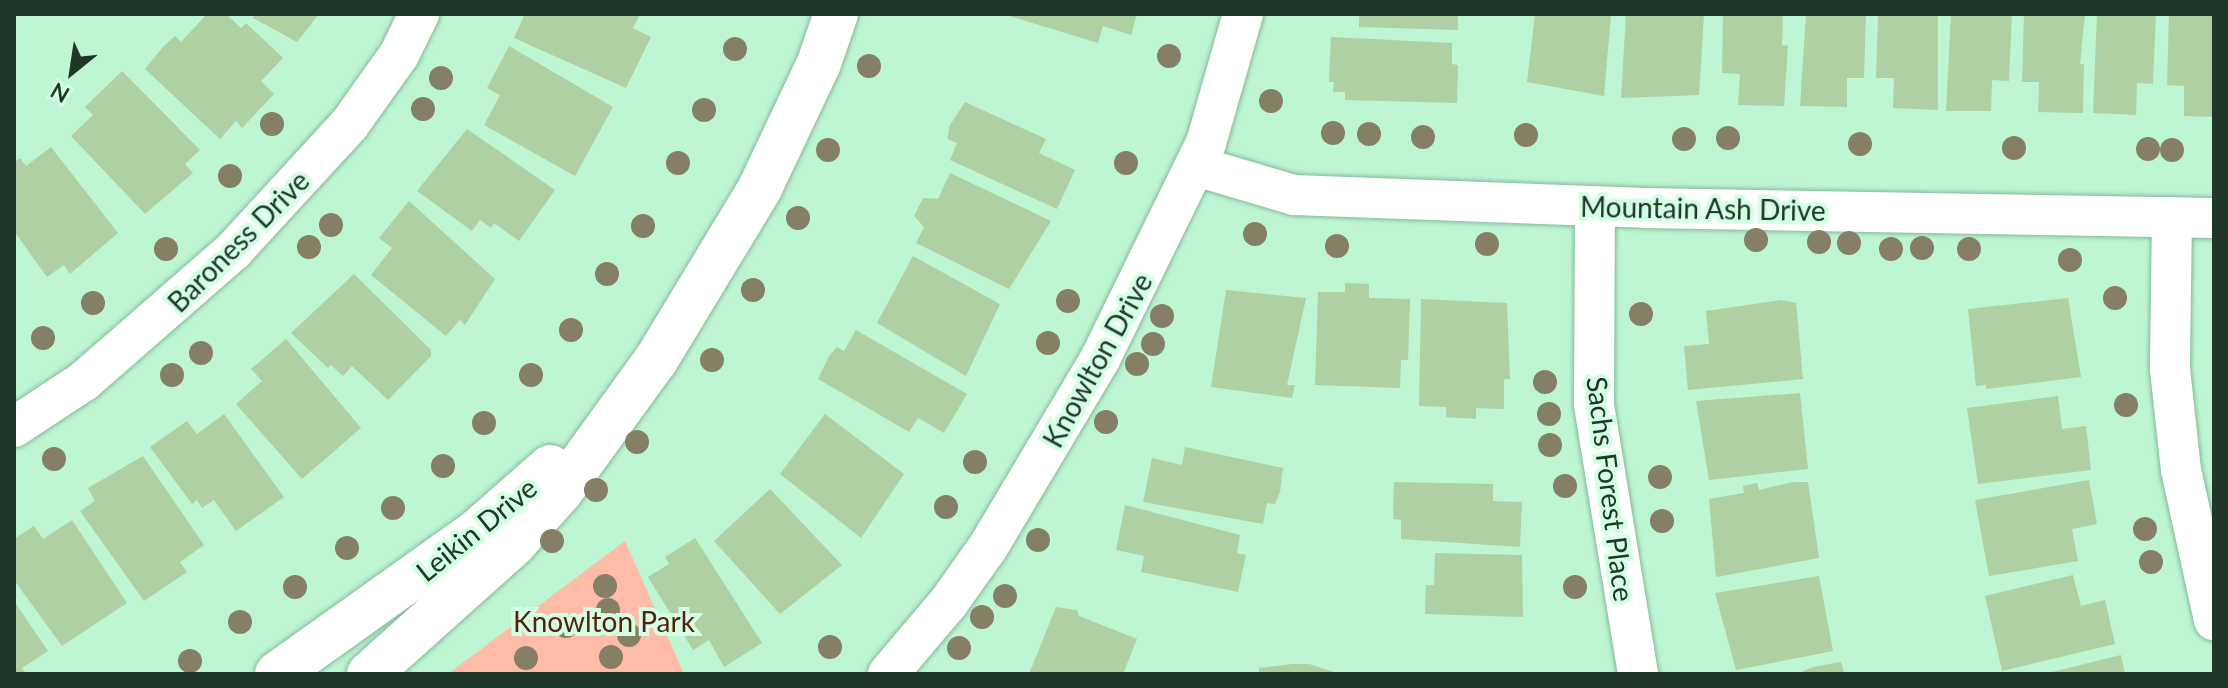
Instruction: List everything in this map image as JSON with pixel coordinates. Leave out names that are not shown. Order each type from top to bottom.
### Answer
[{"type":"street","name":"Baroness Drive","points":[[14,427],[84,381],[233,251],[349,125],[399,55],[419,14]]},
{"type":"street","name":"Leikin Drive","points":[[369,674],[514,544],[561,491],[656,360],[760,188],[808,90],[836,14]]},
{"type":"street","name":"Knowlton Drive","points":[[888,674],[949,602],[1066,421],[1196,166],[1243,14]]},
{"type":"street","name":"Mountain Ash Drive","points":[[1196,166],[1294,195],[1595,206],[2214,218]]},
{"type":"street","name":"Sachs Forest Place","points":[[1595,206],[1594,405],[1638,674]]},
{"type":"street","points":[[2172,217],[2173,398],[2181,470],[2214,620]]},
{"type":"street","name":"Leikin Drive","points":[[277,674],[475,533],[535,482],[656,360]]},
{"type":"green space","name":"Knowlton Park","points":[[625,541],[684,674],[448,674]]},
{"type":"building","points":[[207,14],[226,14],[241,28],[246,23],[283,58],[261,81],[274,94],[242,128],[236,121],[220,139],[145,69],[175,36],[181,42]]},
{"type":"building","points":[[256,14],[319,14],[297,42],[253,18]]},
{"type":"building","points":[[525,14],[640,14],[633,28],[651,37],[626,88],[514,38]]},
{"type":"building","points":[[1003,14],[1137,14],[1131,35],[1103,26],[1098,43]]},
{"type":"building","points":[[1359,14],[1458,14],[1458,30],[1359,27]]},
{"type":"building","points":[[1535,14],[1611,14],[1604,96],[1527,82]]},
{"type":"building","points":[[1626,14],[1704,14],[1699,95],[1621,98]]},
{"type":"building","points":[[1723,14],[1783,14],[1782,45],[1788,46],[1784,106],[1738,105],[1740,74],[1722,73]]},
{"type":"building","points":[[1806,14],[1866,14],[1864,78],[1847,78],[1847,107],[1800,106]]},
{"type":"building","points":[[1878,14],[1938,14],[1938,110],[1893,108],[1894,78],[1876,78]]},
{"type":"building","points":[[1951,14],[2012,14],[2009,81],[1992,80],[1991,111],[1946,111]]},
{"type":"building","points":[[2024,14],[2085,14],[2080,64],[2084,64],[2083,113],[2038,112],[2039,82],[2022,82]]},
{"type":"building","points":[[2097,14],[2156,14],[2153,84],[2137,83],[2136,115],[2093,113]]},
{"type":"building","points":[[2169,14],[2214,14],[2214,117],[2184,116],[2184,86],[2167,85]]},
{"type":"building","points":[[1331,37],[1452,43],[1452,64],[1458,65],[1457,103],[1345,100],[1345,92],[1333,92],[1334,82],[1329,82]]},
{"type":"building","points":[[509,46],[613,107],[575,176],[484,125],[500,95],[487,88]]},
{"type":"building","points":[[122,71],[200,150],[185,164],[193,173],[145,214],[71,136],[93,115],[85,107]]},
{"type":"building","points":[[965,102],[1046,139],[1039,153],[1075,170],[1057,209],[950,160],[957,143],[947,139],[950,125]]},
{"type":"building","points":[[467,129],[555,190],[519,241],[494,223],[491,228],[480,220],[472,231],[417,191]]},
{"type":"building","points":[[51,147],[118,233],[70,274],[64,265],[47,277],[14,231],[14,162],[20,158],[26,166]]},
{"type":"building","points":[[950,173],[1051,221],[1009,289],[916,243],[924,227],[914,216],[923,198],[938,199]]},
{"type":"building","points":[[409,201],[495,279],[465,325],[460,320],[446,336],[371,275],[392,248],[379,238]]},
{"type":"building","points":[[913,256],[1000,304],[966,376],[877,323]]},
{"type":"building","points":[[354,274],[431,350],[431,356],[388,400],[352,366],[343,376],[331,365],[328,368],[291,333]]},
{"type":"building","points":[[1345,283],[1369,284],[1369,298],[1410,299],[1408,360],[1401,360],[1400,388],[1315,385],[1318,292],[1345,292]]},
{"type":"building","points":[[1226,290],[1306,298],[1287,385],[1295,385],[1292,398],[1211,387]]},
{"type":"building","points":[[2068,298],[2081,377],[1986,389],[1986,385],[1976,386],[1968,309]]},
{"type":"building","points":[[1421,299],[1507,303],[1510,379],[1504,379],[1504,409],[1476,408],[1476,419],[1446,417],[1446,407],[1419,406]]},
{"type":"building","points":[[1781,300],[1796,303],[1803,379],[1688,390],[1684,346],[1709,344],[1706,311]]},
{"type":"building","points":[[856,330],[967,394],[944,433],[918,418],[909,432],[818,379],[829,356],[837,347],[844,351]]},
{"type":"building","points":[[286,339],[361,428],[302,479],[236,404],[262,381],[251,369]]},
{"type":"building","points":[[1800,393],[1808,469],[1709,480],[1696,401]]},
{"type":"building","points":[[2058,396],[2062,429],[2086,426],[2091,470],[1978,484],[1967,408]]},
{"type":"building","points":[[224,414],[284,497],[236,531],[214,500],[202,508],[197,500],[192,504],[150,447],[187,421],[197,434]]},
{"type":"building","points":[[825,414],[904,474],[861,538],[780,474]]},
{"type":"building","points":[[1185,447],[1283,468],[1280,492],[1275,504],[1267,503],[1263,524],[1143,502],[1152,458],[1182,465]]},
{"type":"building","points":[[143,456],[204,545],[180,562],[187,572],[144,601],[80,511],[95,501],[88,488]]},
{"type":"building","points":[[2089,480],[2097,524],[2072,529],[2078,561],[1989,576],[1975,500]]},
{"type":"building","points":[[1394,482],[1493,484],[1493,501],[1522,502],[1520,547],[1401,539],[1401,520],[1393,519]]},
{"type":"building","points":[[1793,482],[1808,482],[1819,558],[1716,577],[1709,499],[1744,493],[1743,486],[1757,483],[1759,490]]},
{"type":"building","points":[[770,489],[842,565],[780,614],[714,541]]},
{"type":"building","points":[[1125,505],[1240,535],[1237,553],[1246,555],[1238,592],[1141,572],[1144,556],[1116,550]]},
{"type":"building","points":[[72,520],[127,603],[62,646],[14,580],[14,539],[34,526],[43,539]]},
{"type":"building","points":[[695,538],[762,643],[724,667],[709,640],[693,650],[648,577],[669,564],[665,557]]},
{"type":"building","points":[[1435,553],[1522,555],[1523,617],[1425,614],[1426,585],[1434,585]]},
{"type":"building","points":[[2073,575],[2081,606],[2105,600],[2115,644],[2002,671],[1985,596]]},
{"type":"building","points":[[1819,576],[1833,651],[1736,670],[1715,593]]},
{"type":"building","points":[[14,601],[48,651],[22,668],[26,674],[14,674]]},
{"type":"building","points":[[1056,607],[1077,610],[1079,616],[1137,639],[1123,674],[1029,674]]},
{"type":"building","points":[[2121,655],[2125,674],[2048,674],[2048,673]]},
{"type":"building","points":[[1841,662],[1844,674],[1797,674],[1813,667]]},
{"type":"building","points":[[1309,664],[1340,674],[1259,674],[1259,668]]}]
